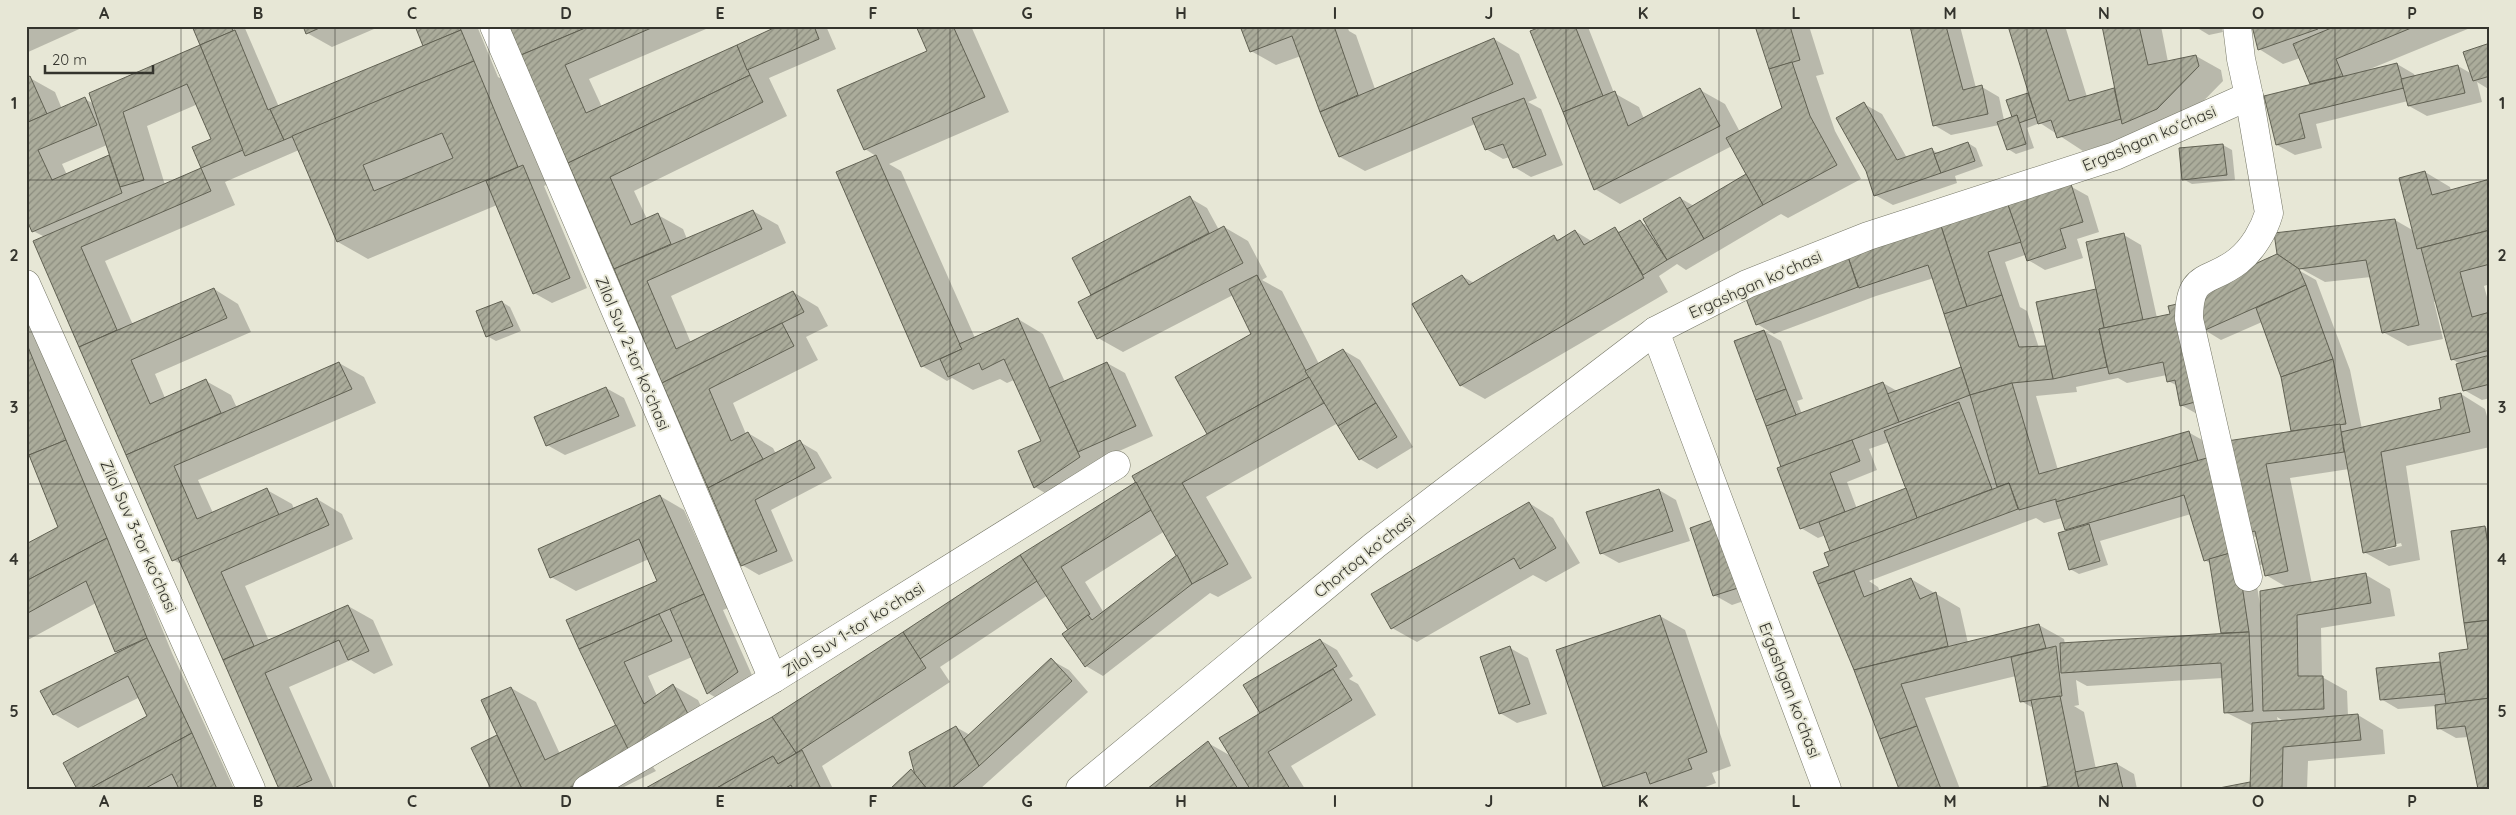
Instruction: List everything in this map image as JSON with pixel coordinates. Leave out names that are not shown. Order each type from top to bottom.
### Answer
[{"type":"street","name":"Zilol Suv 2-tor koʻchasi","points":[[494,26],[773,679]]},
{"type":"street","points":[[2237,26],[2241,59],[2269,212],[2264,229],[2238,260],[2199,281],[2190,299],[2190,319],[2248,577]]},
{"type":"street","name":"Ergashgan koʻchasi","points":[[1827,789],[1655,331],[1747,284],[1868,236],[2114,156],[2249,96]]},
{"type":"street","name":"Zilol Suv 3-tor koʻchasi","points":[[26,284],[251,789]]},
{"type":"street","name":"Chortoq koʻchasi","points":[[1080,789],[1375,545],[1655,331]]},
{"type":"street","name":"Zilol Suv 1-tor koʻchasi","points":[[587,789],[773,679],[1116,466]]},
{"type":"building","points":[[192,26],[231,26],[233,31],[200,45]]},
{"type":"building","points":[[303,26],[324,26],[306,34]]},
{"type":"building","points":[[415,26],[459,26],[461,30],[423,46]]},
{"type":"building","points":[[509,26],[590,26],[521,55]]},
{"type":"building","points":[[590,26],[656,26],[565,65],[586,113],[737,45],[750,75],[568,163],[521,55]]},
{"type":"building","points":[[778,26],[814,26],[819,39],[747,70],[737,45]]},
{"type":"building","points":[[916,26],[953,26],[985,97],[864,150],[837,90],[927,51]]},
{"type":"building","points":[[1240,26],[1334,26],[1358,95],[1320,112],[1292,36],[1250,52]]},
{"type":"building","points":[[1543,26],[1575,26],[1603,96],[1563,112],[1530,31]]},
{"type":"building","points":[[1755,26],[1790,26],[1800,60],[1769,69]]},
{"type":"building","points":[[1910,26],[1946,26],[1963,90],[1982,85],[1988,114],[1933,126]]},
{"type":"building","points":[[2008,26],[2045,26],[2069,101],[2114,88],[2121,119],[2057,138],[2051,120],[2038,124]]},
{"type":"building","points":[[2102,26],[2139,26],[2148,65],[2196,55],[2199,66],[2157,109],[2122,124]]},
{"type":"building","points":[[2252,26],[2317,26],[2318,29],[2258,50]]},
{"type":"building","points":[[2336,26],[2416,26],[2336,59],[2343,76],[2310,84],[2293,44]]},
{"type":"building","points":[[235,30],[268,110],[270,109],[284,140],[245,156],[200,45]]},
{"type":"building","points":[[461,30],[474,61],[284,140],[270,109]]},
{"type":"building","points":[[1494,38],[1513,84],[1339,157],[1320,112]]},
{"type":"building","points":[[2490,43],[2490,76],[2473,81],[2463,52]]},
{"type":"building","points":[[200,45],[243,150],[201,168],[192,147],[211,139],[187,84],[123,112],[144,180],[120,187],[89,93]]},
{"type":"building","points":[[474,61],[518,167],[337,242],[292,136]],"holes":[[[442,133],[453,158],[374,191],[363,165]]]},
{"type":"building","points":[[1792,62],[1810,116],[1837,165],[1763,205],[1726,138],[1782,108],[1769,69]]},
{"type":"building","points":[[2397,63],[2404,88],[2299,114],[2305,138],[2276,145],[2264,96]]},
{"type":"building","points":[[2458,65],[2465,93],[2408,106],[2401,79]]},
{"type":"building","points":[[750,75],[763,102],[610,177],[631,225],[658,213],[671,244],[614,269],[568,163]]},
{"type":"building","points":[[30,76],[47,114],[26,123],[26,78]]},
{"type":"building","points":[[1700,88],[1720,126],[1594,190],[1563,112],[1615,91],[1628,126]]},
{"type":"building","points":[[2028,93],[2036,117],[2019,123],[2017,115],[2012,117],[2006,100]]},
{"type":"building","points":[[85,97],[97,125],[38,150],[52,180],[109,155],[122,193],[32,232],[26,218],[26,123]]},
{"type":"building","points":[[1524,98],[1546,155],[1513,168],[1503,144],[1485,150],[1472,118]]},
{"type":"building","points":[[1864,102],[1897,160],[1932,148],[1941,173],[1874,196],[1866,171],[1836,118]]},
{"type":"building","points":[[2017,115],[2026,144],[2007,150],[1997,122]]},
{"type":"building","points":[[1968,142],[1975,161],[1941,173],[1934,154]]},
{"type":"building","points":[[2223,144],[2227,175],[2182,180],[2179,148]]},
{"type":"building","points":[[876,155],[962,349],[921,367],[836,172]]},
{"type":"building","points":[[523,165],[570,278],[533,294],[486,181]]},
{"type":"building","points":[[201,168],[211,191],[81,247],[117,330],[79,347],[33,241]]},
{"type":"building","points":[[2425,171],[2432,195],[2490,179],[2490,230],[2417,249],[2399,178]]},
{"type":"building","points":[[1746,174],[1763,205],[1704,239],[1687,209]]},
{"type":"building","points":[[2071,184],[2083,222],[2060,229],[2066,248],[2027,261],[2008,205]]},
{"type":"building","points":[[1190,196],[1209,233],[1091,295],[1072,258]]},
{"type":"building","points":[[1680,197],[1704,239],[1667,260],[1643,219]]},
{"type":"building","points":[[2008,205],[2021,242],[1988,252],[2002,295],[1967,307],[1941,226]]},
{"type":"building","points":[[753,210],[762,229],[647,281],[676,349],[793,291],[804,312],[662,383],[614,269]]},
{"type":"building","points":[[2395,219],[2419,325],[2382,333],[2366,260],[2299,269],[2277,254],[2274,233]]},
{"type":"building","points":[[1640,220],[1667,260],[1643,275],[1618,233]]},
{"type":"building","points":[[1224,226],[1243,263],[1097,339],[1078,302]]},
{"type":"building","points":[[1941,226],[1967,307],[1944,314],[1928,265],[1859,288],[1848,257]]},
{"type":"building","points":[[1615,227],[1644,278],[1460,386],[1412,304],[1462,275],[1469,285],[1554,235],[1557,241],[1575,230],[1584,245]]},
{"type":"building","points":[[2490,230],[2490,264],[2460,272],[2472,317],[2490,312],[2490,350],[2451,360],[2421,248]]},
{"type":"building","points":[[2124,233],[2143,320],[2104,328],[2086,242]]},
{"type":"building","points":[[2277,254],[2299,269],[2306,285],[2203,331],[2197,300],[2204,287]]},
{"type":"building","points":[[1848,257],[1858,287],[1756,325],[1745,296]]},
{"type":"building","points":[[1257,275],[1309,377],[1207,434],[1175,377],[1251,334],[1229,289]]},
{"type":"building","points":[[2306,285],[2333,359],[2281,377],[2256,308]]},
{"type":"building","points":[[214,288],[227,318],[131,360],[150,404],[206,379],[221,413],[126,455],[79,347]]},
{"type":"building","points":[[2096,289],[2104,328],[2099,329],[2107,367],[2053,379],[2036,302]]},
{"type":"building","points":[[2002,295],[2019,347],[2046,346],[2053,379],[2012,383],[1970,395],[1944,314]]},
{"type":"building","points":[[502,301],[513,326],[486,337],[476,311]]},
{"type":"building","points":[[2182,303],[2199,401],[2180,406],[2175,380],[2167,382],[2163,362],[2109,374],[2099,329],[2170,314],[2168,306]]},
{"type":"building","points":[[1018,318],[1080,457],[1034,488],[1018,451],[1041,441],[1004,359],[982,370],[979,363],[948,377],[940,359],[962,349],[959,344]]},
{"type":"building","points":[[782,323],[794,346],[709,389],[731,441],[748,432],[763,459],[708,488],[662,383]]},
{"type":"building","points":[[1764,330],[1786,389],[1756,400],[1734,341]]},
{"type":"building","points":[[26,342],[66,440],[29,455],[26,450]]},
{"type":"building","points":[[1343,349],[1376,403],[1338,426],[1305,371]]},
{"type":"building","points":[[2490,355],[2490,384],[2463,391],[2456,364]]},
{"type":"building","points":[[2333,359],[2346,424],[2291,431],[2281,377]]},
{"type":"building","points":[[339,362],[352,389],[174,466],[197,519],[267,488],[279,515],[172,561],[126,455]]},
{"type":"building","points":[[1107,362],[1136,426],[1078,452],[1049,388]]},
{"type":"building","points":[[1961,367],[1970,395],[1899,422],[1887,394]]},
{"type":"building","points":[[1309,377],[1324,403],[1182,483],[1228,564],[1192,584],[1132,476]]},
{"type":"building","points":[[1883,382],[1899,422],[1781,467],[1766,426]]},
{"type":"building","points":[[2012,383],[2039,474],[2189,431],[2198,461],[2056,502],[2056,499],[2019,510],[2009,483],[1997,487],[1970,395]]},
{"type":"building","points":[[606,387],[619,416],[546,446],[534,417]]},
{"type":"building","points":[[1786,389],[1796,415],[1766,426],[1756,400]]},
{"type":"building","points":[[2461,393],[2470,432],[2381,452],[2396,546],[2363,553],[2341,432],[2441,409],[2439,398]]},
{"type":"building","points":[[1959,402],[1992,489],[1917,518],[1884,431]]},
{"type":"building","points":[[1376,403],[1397,437],[1359,460],[1338,426]]},
{"type":"building","points":[[2340,424],[2344,452],[2266,464],[2288,571],[2265,576],[2255,531],[2246,533],[2227,441]]},
{"type":"building","points":[[66,440],[107,538],[26,581],[26,544],[58,527],[29,455]]},
{"type":"building","points":[[800,440],[815,468],[755,500],[777,551],[741,566],[708,488]]},
{"type":"building","points":[[1852,440],[1860,461],[1830,473],[1845,512],[1800,529],[1777,468]]},
{"type":"building","points":[[2210,457],[2237,551],[2204,561],[2184,495],[2065,530],[2056,502]]},
{"type":"building","points":[[1136,482],[1151,510],[1061,567],[1090,614],[1068,630],[1020,555]]},
{"type":"building","points":[[2009,483],[2018,509],[1818,584],[1813,572],[1829,566],[1824,553]]},
{"type":"building","points":[[1906,488],[1917,518],[1830,551],[1819,522]]},
{"type":"building","points":[[1659,489],[1673,531],[1600,554],[1586,512]]},
{"type":"building","points":[[660,495],[704,594],[579,649],[566,620],[657,581],[639,539],[550,578],[538,549]]},
{"type":"building","points":[[317,498],[329,525],[221,572],[254,646],[223,660],[178,558]]},
{"type":"building","points":[[1529,502],[1556,548],[1520,569],[1514,558],[1391,629],[1371,594]]},
{"type":"building","points":[[1718,518],[1741,587],[1713,596],[1690,528]]},
{"type":"building","points":[[2089,524],[2100,561],[2069,570],[2058,533]]},
{"type":"building","points":[[2485,526],[2490,557],[2490,620],[2464,623],[2451,531]]},
{"type":"building","points":[[107,538],[147,638],[115,652],[86,581],[26,614],[26,581]]},
{"type":"building","points":[[2237,551],[2249,632],[2221,633],[2209,559]]},
{"type":"building","points":[[1020,555],[1037,581],[920,659],[903,632]]},
{"type":"building","points":[[1177,555],[1192,584],[1085,667],[1062,634],[1088,615],[1092,620]]},
{"type":"building","points":[[1854,571],[1864,597],[1911,578],[1920,599],[1936,592],[1948,646],[1854,670],[1818,584]]},
{"type":"building","points":[[2366,573],[2371,603],[2297,615],[2298,676],[2323,676],[2324,709],[2263,711],[2260,591]]},
{"type":"building","points":[[704,594],[738,672],[707,694],[670,609]]},
{"type":"building","points":[[348,605],[369,651],[348,660],[339,640],[265,673],[312,780],[292,789],[279,789],[223,660]]},
{"type":"building","points":[[659,614],[672,641],[624,662],[644,704],[673,684],[688,714],[629,753],[579,649]]},
{"type":"building","points":[[1660,615],[1707,752],[1688,759],[1692,769],[1650,784],[1646,772],[1603,787],[1556,650]]},
{"type":"building","points":[[2490,620],[2490,698],[2446,704],[2439,653],[2468,649],[2464,623]]},
{"type":"building","points":[[2039,624],[2046,648],[1901,684],[1917,726],[1880,739],[1854,670]]},
{"type":"building","points":[[903,632],[926,668],[796,753],[772,717]]},
{"type":"building","points":[[2249,632],[2253,711],[2224,713],[2221,663],[2061,673],[2060,643]]},
{"type":"building","points":[[147,638],[192,733],[89,789],[77,789],[63,763],[147,716],[128,676],[53,715],[40,691]]},
{"type":"building","points":[[1320,639],[1337,666],[1260,713],[1243,685]]},
{"type":"building","points":[[1510,646],[1530,704],[1499,714],[1480,657]]},
{"type":"building","points":[[2056,646],[2062,696],[2020,702],[2011,657]]},
{"type":"building","points":[[1051,658],[1072,681],[979,766],[964,739]]},
{"type":"building","points":[[2440,662],[2445,694],[2380,700],[2376,668]]},
{"type":"building","points":[[1333,669],[1352,700],[1268,752],[1290,789],[1250,789],[1219,738]]},
{"type":"building","points":[[511,687],[545,760],[616,725],[632,757],[567,789],[522,789],[481,700]]},
{"type":"building","points":[[2060,696],[2079,789],[2030,789],[2048,786],[2031,700]]},
{"type":"building","points":[[2490,698],[2490,789],[2478,789],[2465,726],[2437,729],[2435,705]]},
{"type":"building","points":[[2358,714],[2361,740],[2283,747],[2282,789],[2250,789],[2252,723]]},
{"type":"building","points":[[772,717],[796,753],[778,764],[773,756],[715,789],[644,789]]},
{"type":"building","points":[[956,726],[979,766],[951,789],[927,789],[915,775],[909,752]]},
{"type":"building","points":[[1917,726],[1941,789],[1899,789],[1880,739]]},
{"type":"building","points":[[192,733],[217,789],[179,789],[172,774],[144,789],[89,789]]},
{"type":"building","points":[[497,735],[522,789],[491,789],[471,748]]},
{"type":"building","points":[[1208,741],[1238,789],[1147,789]]},
{"type":"building","points":[[802,750],[821,789],[793,789],[791,785],[784,789],[715,789],[773,756],[778,764]]},
{"type":"building","points":[[2117,763],[2123,789],[2079,789],[2075,772]]},
{"type":"building","points":[[911,769],[927,789],[890,789]]},
{"type":"building","points":[[2250,782],[2250,789],[2214,789]]}]
